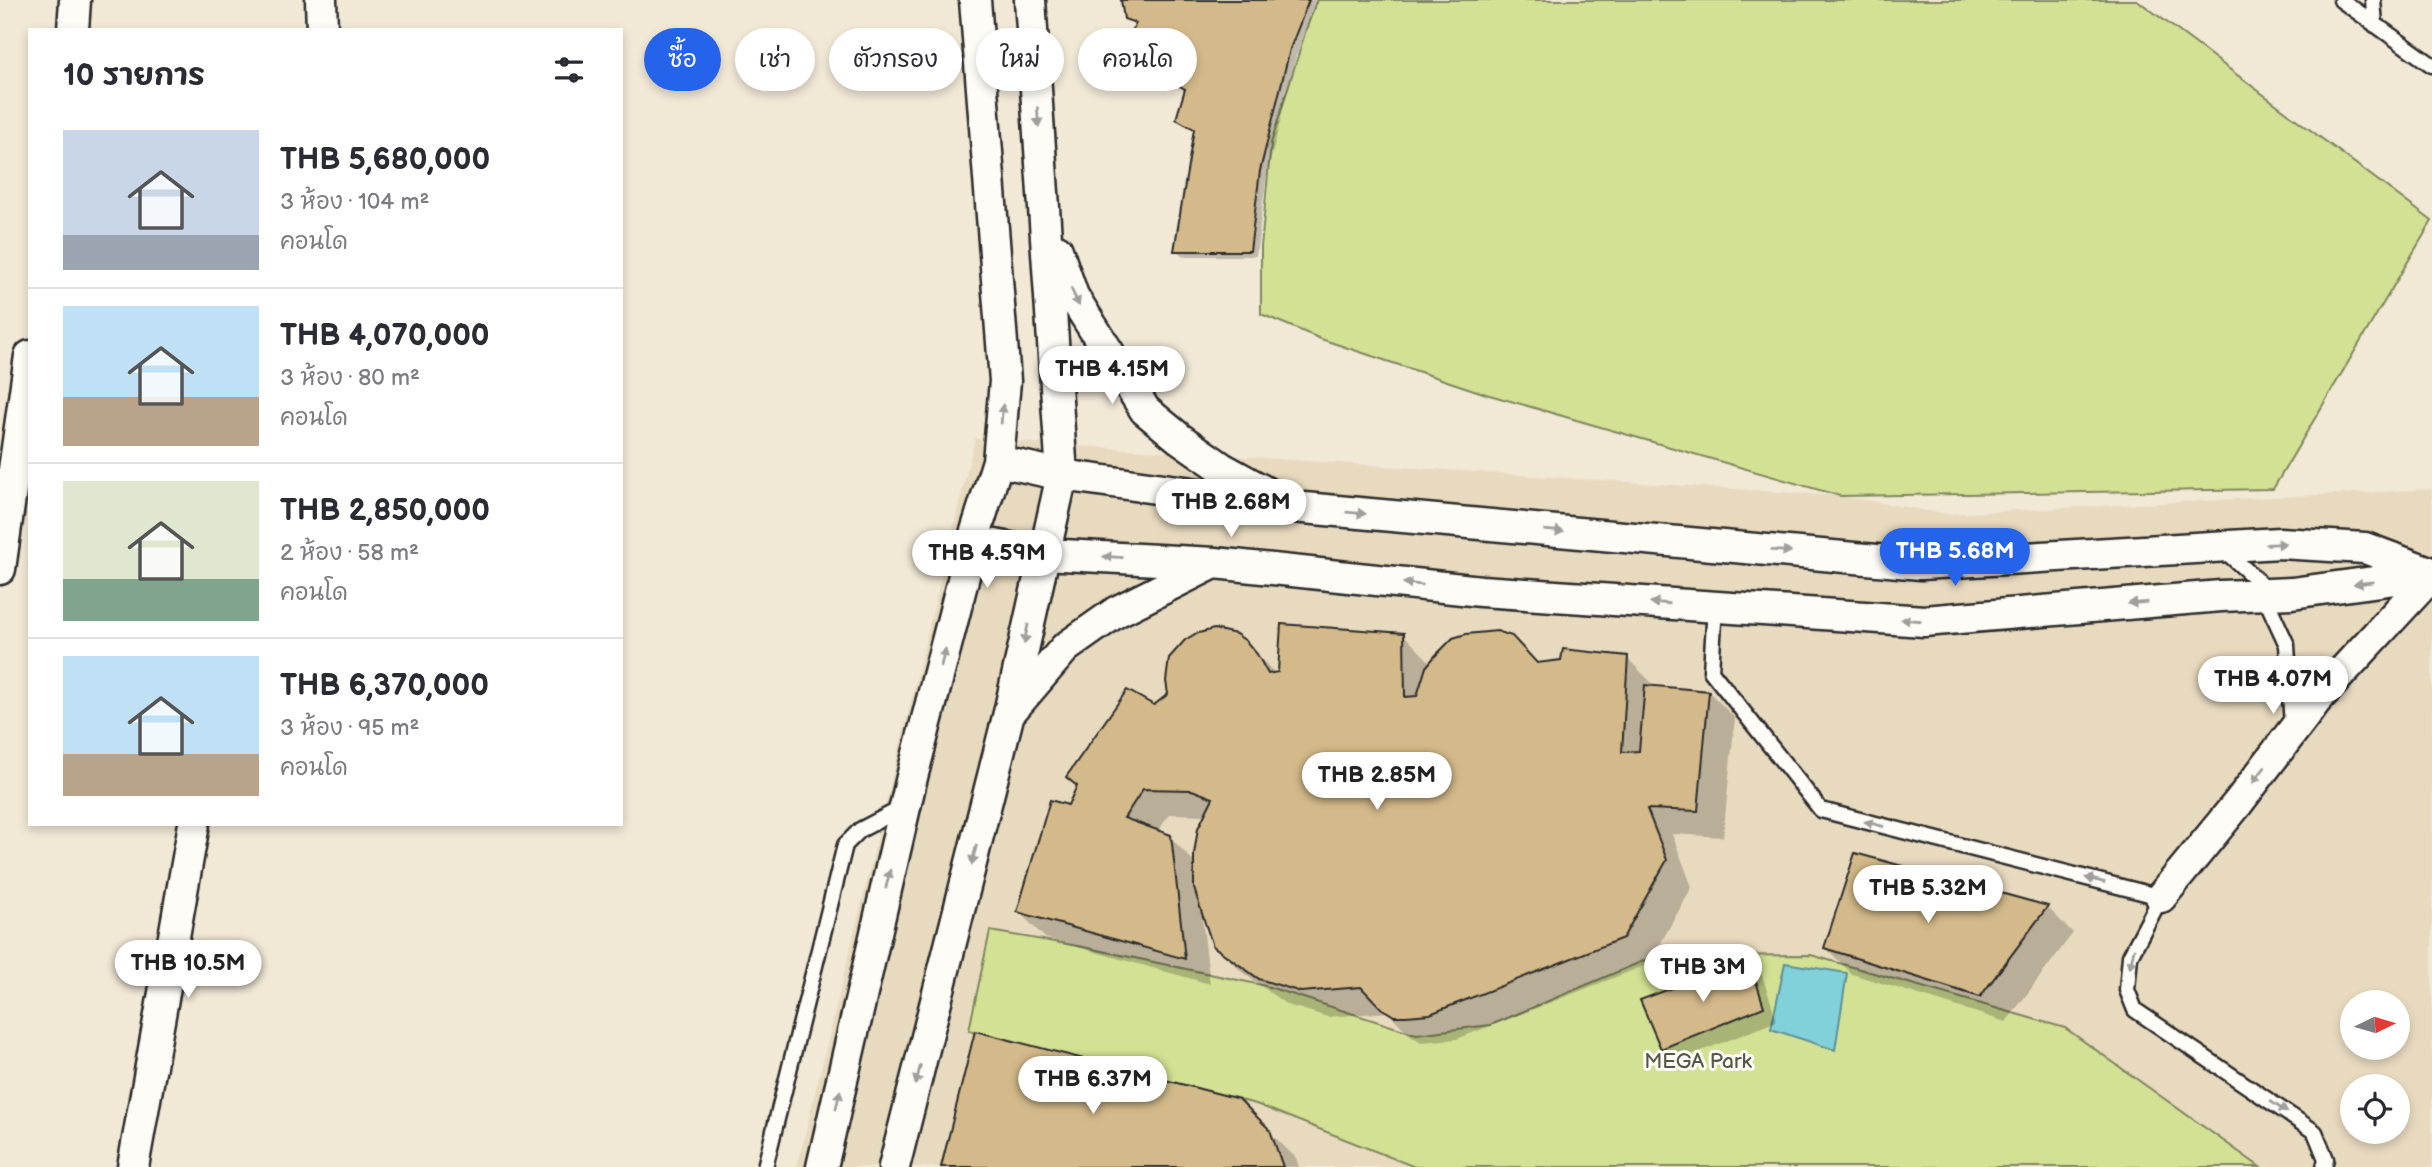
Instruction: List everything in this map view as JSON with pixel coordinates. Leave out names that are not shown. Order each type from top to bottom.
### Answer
[{"type":"street","points":[[74,28],[75,0]]},
{"type":"street","points":[[321,0],[322,28]]},
{"type":"street","points":[[822,1167],[905,806],[973,541],[998,461],[1005,381],[975,0]]},
{"type":"street","points":[[894,1167],[946,971],[1009,713],[1062,475],[1030,0]]},
{"type":"street","points":[[1044,209],[1073,296],[1145,410],[1222,468],[1293,507]]},
{"type":"street","points":[[0,569],[28,370]]},
{"type":"street","points":[[998,461],[1062,475],[1293,507],[1921,564],[2280,543],[2365,548],[2432,574]]},
{"type":"street","points":[[973,541],[1044,554],[1215,563],[1481,591],[1924,621],[2292,593],[2432,574]]},
{"type":"street","points":[[1009,713],[1065,648],[1116,612],[1215,563]]},
{"type":"street","points":[[2161,897],[2318,698],[2432,574]]},
{"type":"street","points":[[133,1167],[194,826]]},
{"type":"lane","points":[[2341,0],[2432,65]]},
{"type":"lane","points":[[2373,0],[2375,25]]},
{"type":"lane","points":[[2222,548],[2257,580],[2287,645],[2292,732]]},
{"type":"lane","points":[[1716,606],[1711,671],[1821,810],[2161,897],[2130,956],[2127,990],[2135,1010],[2315,1132],[2326,1159],[2324,1167]]},
{"type":"lane","points":[[765,1167],[845,845],[860,830],[905,806]]},
{"type":"shaded area","points":[[975,439],[1840,496],[1947,514],[2432,489],[2432,1167],[797,1167]]},
{"type":"green space","points":[[1317,0],[2137,0],[2432,221],[2273,489],[1840,496],[1486,394],[1321,339],[1261,314],[1261,246],[1271,143]]},
{"type":"green space","name":"MEGA Park","points":[[990,931],[1083,947],[1266,986],[1416,1034],[1491,1025],[1655,956],[1811,955],[2065,1028],[2260,1167],[1415,1167],[1256,1104],[969,1030]]},
{"type":"water","points":[[1785,963],[1847,973],[1835,1050],[1771,1029]]},
{"type":"building","points":[[1121,0],[1309,0],[1290,49],[1260,171],[1250,251],[1174,251],[1194,129],[1176,119],[1184,91],[1197,91],[1197,28],[1133,28],[1136,23],[1124,19]]},
{"type":"building","points":[[1281,624],[1404,633],[1405,697],[1417,696],[1426,667],[1453,638],[1466,634],[1497,631],[1512,636],[1537,663],[1561,660],[1563,649],[1628,656],[1622,752],[1639,751],[1645,685],[1709,691],[1698,811],[1647,809],[1667,860],[1623,938],[1430,1014],[1394,1016],[1381,1008],[1361,987],[1301,992],[1259,979],[1213,946],[1194,888],[1194,854],[1198,828],[1213,798],[1192,790],[1143,789],[1124,818],[1171,835],[1185,959],[1017,912],[1050,800],[1068,805],[1077,786],[1066,777],[1127,690],[1154,705],[1168,694],[1166,681],[1169,658],[1185,640],[1214,629],[1236,634],[1257,654],[1268,674],[1278,672]]},
{"type":"building","points":[[1855,853],[2048,906],[1980,997],[1824,948]]},
{"type":"building","points":[[1749,959],[1764,1007],[1661,1049],[1640,1000]]},
{"type":"building","points":[[975,1031],[1239,1099],[1270,1130],[1283,1167],[941,1167]]}]
